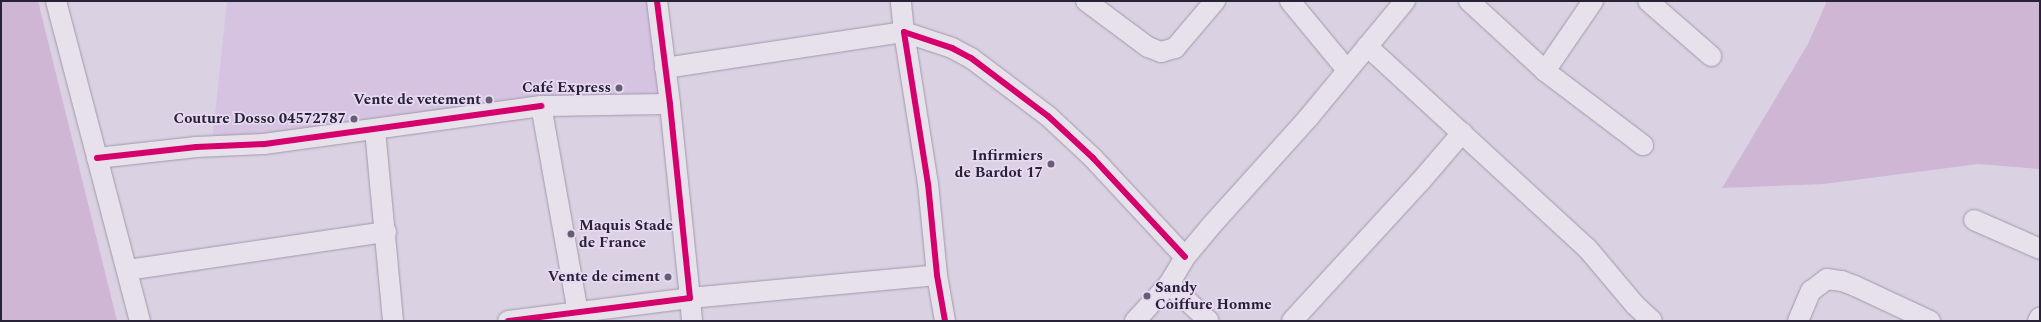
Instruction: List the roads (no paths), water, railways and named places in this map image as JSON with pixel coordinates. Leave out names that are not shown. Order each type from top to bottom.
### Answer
[{"type":"street","points":[[56,1],[128,270],[140,321]]},
{"type":"street","points":[[657,1],[670,104],[692,321]]},
{"type":"street","points":[[901,1],[904,32],[928,184],[937,275],[945,321]]},
{"type":"street","points":[[1086,1],[1148,47],[1161,52],[1174,48],[1215,1]]},
{"type":"street","points":[[1290,1],[1347,70]]},
{"type":"street","points":[[1135,321],[1169,284],[1185,257],[1210,226],[1309,117],[1405,1]]},
{"type":"street","points":[[1469,1],[1545,71],[1643,145]]},
{"type":"street","points":[[1545,71],[1593,1]]},
{"type":"street","points":[[1648,1],[1711,56]]},
{"type":"street","points":[[665,68],[904,32],[952,48],[971,58],[1048,116],[1093,158],[1185,257]]},
{"type":"street","points":[[1367,46],[1587,248],[1636,305],[1652,321]]},
{"type":"street","points":[[97,158],[196,147],[264,144],[375,130],[541,106],[670,104]]},
{"type":"street","points":[[541,106],[578,313]]},
{"type":"street","points":[[375,130],[394,321]]},
{"type":"street","points":[[1292,321],[1420,182],[1462,133]]},
{"type":"street","points":[[1974,220],[2040,249]]},
{"type":"street","points":[[128,270],[386,232]]},
{"type":"street","points":[[508,321],[690,298],[937,275]]},
{"type":"street","points":[[1798,321],[1811,291],[1827,279],[1842,281],[1855,286],[1930,321]]},
{"type":"street","points":[[1169,284],[1209,321]]},
{"type":"street","points":[[2038,321],[2040,317]]},
{"type":"place","name":"Café Express","points":[[619,88]]},
{"type":"place","name":"Vente de vetement","points":[[489,100]]},
{"type":"place","name":"Couture Dosso 04572787","points":[[354,119]]},
{"type":"place","name":"Infirmiers de Bardot 17","points":[[1051,164]]},
{"type":"place","name":"Maquis Stade de France","points":[[571,234]]},
{"type":"place","name":"Vente de ciment","points":[[668,277]]},
{"type":"place","name":"Sandy Coiffure Homme","points":[[1147,296]]}]
